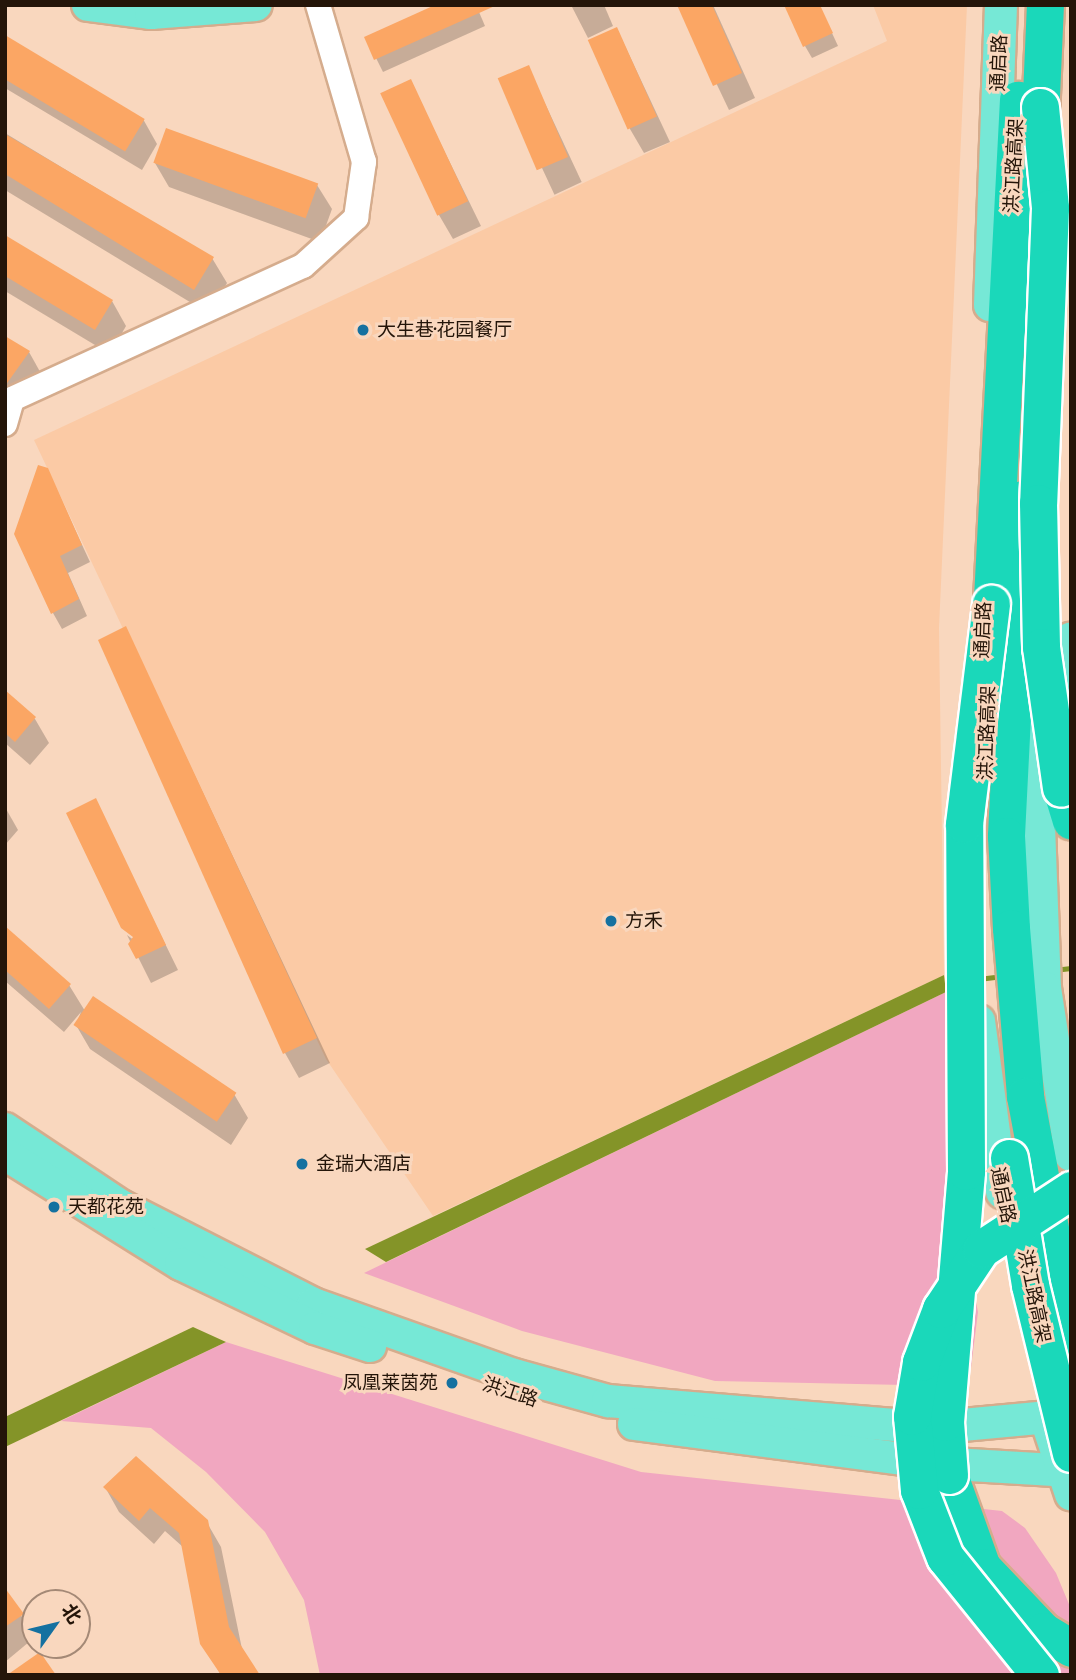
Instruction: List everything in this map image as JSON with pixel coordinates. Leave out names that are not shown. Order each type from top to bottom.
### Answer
[{"type":"highway","name":"洪江路高架","points":[[1024,5],[991,604],[985,899],[994,1022],[1030,1285],[1069,1472]]},
{"type":"highway","name":"洪江路高架","points":[[1045,5],[1006,836],[1025,1096],[1071,1339]]},
{"type":"highway","points":[[1040,107],[1050,208],[1038,503],[1041,647],[1071,821]]},
{"type":"highway","points":[[991,604],[964,824],[965,1171],[945,1422],[948,1475],[982,1567],[1043,1632],[1071,1648]]},
{"type":"highway","points":[[1040,1675],[945,1557],[919,1490],[912,1416],[921,1362],[941,1309],[981,1249],[1071,1190]]},
{"type":"main road","points":[[88,5],[151,13],[256,5]]},
{"type":"main road","name":"通启路","points":[[1001,5],[974,871],[979,1030],[995,1157],[1059,1416],[1069,1472]]},
{"type":"main road","points":[[1064,5],[1051,44],[1034,414],[1035,812],[1045,988],[1071,1155]]},
{"type":"main road","points":[[1035,812],[1041,753],[1071,638]]},
{"type":"main road","name":"洪江路","points":[[5,1129],[121,1206],[313,1304],[514,1375],[608,1401],[886,1426],[1059,1416]]},
{"type":"main road","name":"洪江路","points":[[5,1154],[181,1264],[315,1328],[587,1418],[936,1463],[1069,1472]]},
{"type":"street","points":[[5,424],[12,399],[303,266],[356,218],[364,162],[318,5]]},
{"type":"shaded area","points":[[873,5],[967,5],[939,628],[944,975],[433,1216],[326,1059],[34,440],[887,41]]},
{"type":"shaded area","points":[[944,975],[946,992],[386,1262],[365,1249]]},
{"type":"shaded area","points":[[946,992],[965,1247],[978,1312],[971,1368],[952,1386],[715,1381],[522,1331],[364,1273]]},
{"type":"shaded area","points":[[193,1327],[226,1342],[5,1447],[5,1417]]},
{"type":"shaded area","points":[[226,1342],[641,1472],[1002,1511],[1025,1528],[1056,1573],[1071,1609],[1071,1675],[320,1675],[304,1600],[265,1532],[206,1472],[151,1428],[61,1421]]},
{"type":"building","points":[[435,5],[497,5],[374,60],[364,37]]},
{"type":"building","points":[[677,5],[712,5],[742,73],[713,86]]},
{"type":"building","points":[[784,5],[820,5],[833,33],[803,47]]},
{"type":"building","points":[[617,27],[657,117],[628,130],[588,40]]},
{"type":"building","points":[[5,35],[145,119],[125,152],[5,79]]},
{"type":"building","points":[[529,65],[568,157],[537,170],[498,78]]},
{"type":"building","points":[[411,79],[468,201],[437,216],[380,93]]},
{"type":"building","points":[[166,128],[318,183],[306,218],[153,163]]},
{"type":"building","points":[[5,134],[214,257],[194,290],[5,174]]},
{"type":"building","points":[[5,235],[113,300],[95,330],[5,276]]},
{"type":"building","points":[[5,336],[30,351],[5,386]]},
{"type":"building","points":[[38,465],[48,468],[82,545],[60,556],[79,599],[51,614],[14,534]]},
{"type":"building","points":[[126,626],[317,1038],[283,1054],[98,640]]},
{"type":"building","points":[[5,690],[36,717],[15,742],[5,733]]},
{"type":"building","points":[[96,798],[166,945],[136,959],[128,944],[133,937],[121,928],[66,813]]},
{"type":"building","points":[[5,926],[71,984],[49,1009],[5,970]]},
{"type":"building","points":[[93,996],[236,1093],[217,1122],[73,1025]]},
{"type":"building","points":[[136,1456],[208,1520],[229,1627],[260,1675],[221,1675],[200,1644],[179,1533],[150,1508],[139,1521],[103,1487]]},
{"type":"building","points":[[5,1588],[21,1610],[21,1616],[5,1627]]},
{"type":"building","points":[[30,1659],[45,1659],[56,1675],[7,1675]]},
{"type":"waterway","points":[[1054,970],[1071,968]]},
{"type":"waterway","points":[[978,979],[1003,976]]},
{"type":"place","name":"大生巷·花园餐厅","points":[[363,330]]},
{"type":"place","name":"方禾","points":[[611,921]]},
{"type":"place","name":"金瑞大酒店","points":[[302,1164]]},
{"type":"place","name":"天都花苑","points":[[54,1207]]},
{"type":"place","name":"凤凰莱茵苑","points":[[452,1383]]}]
